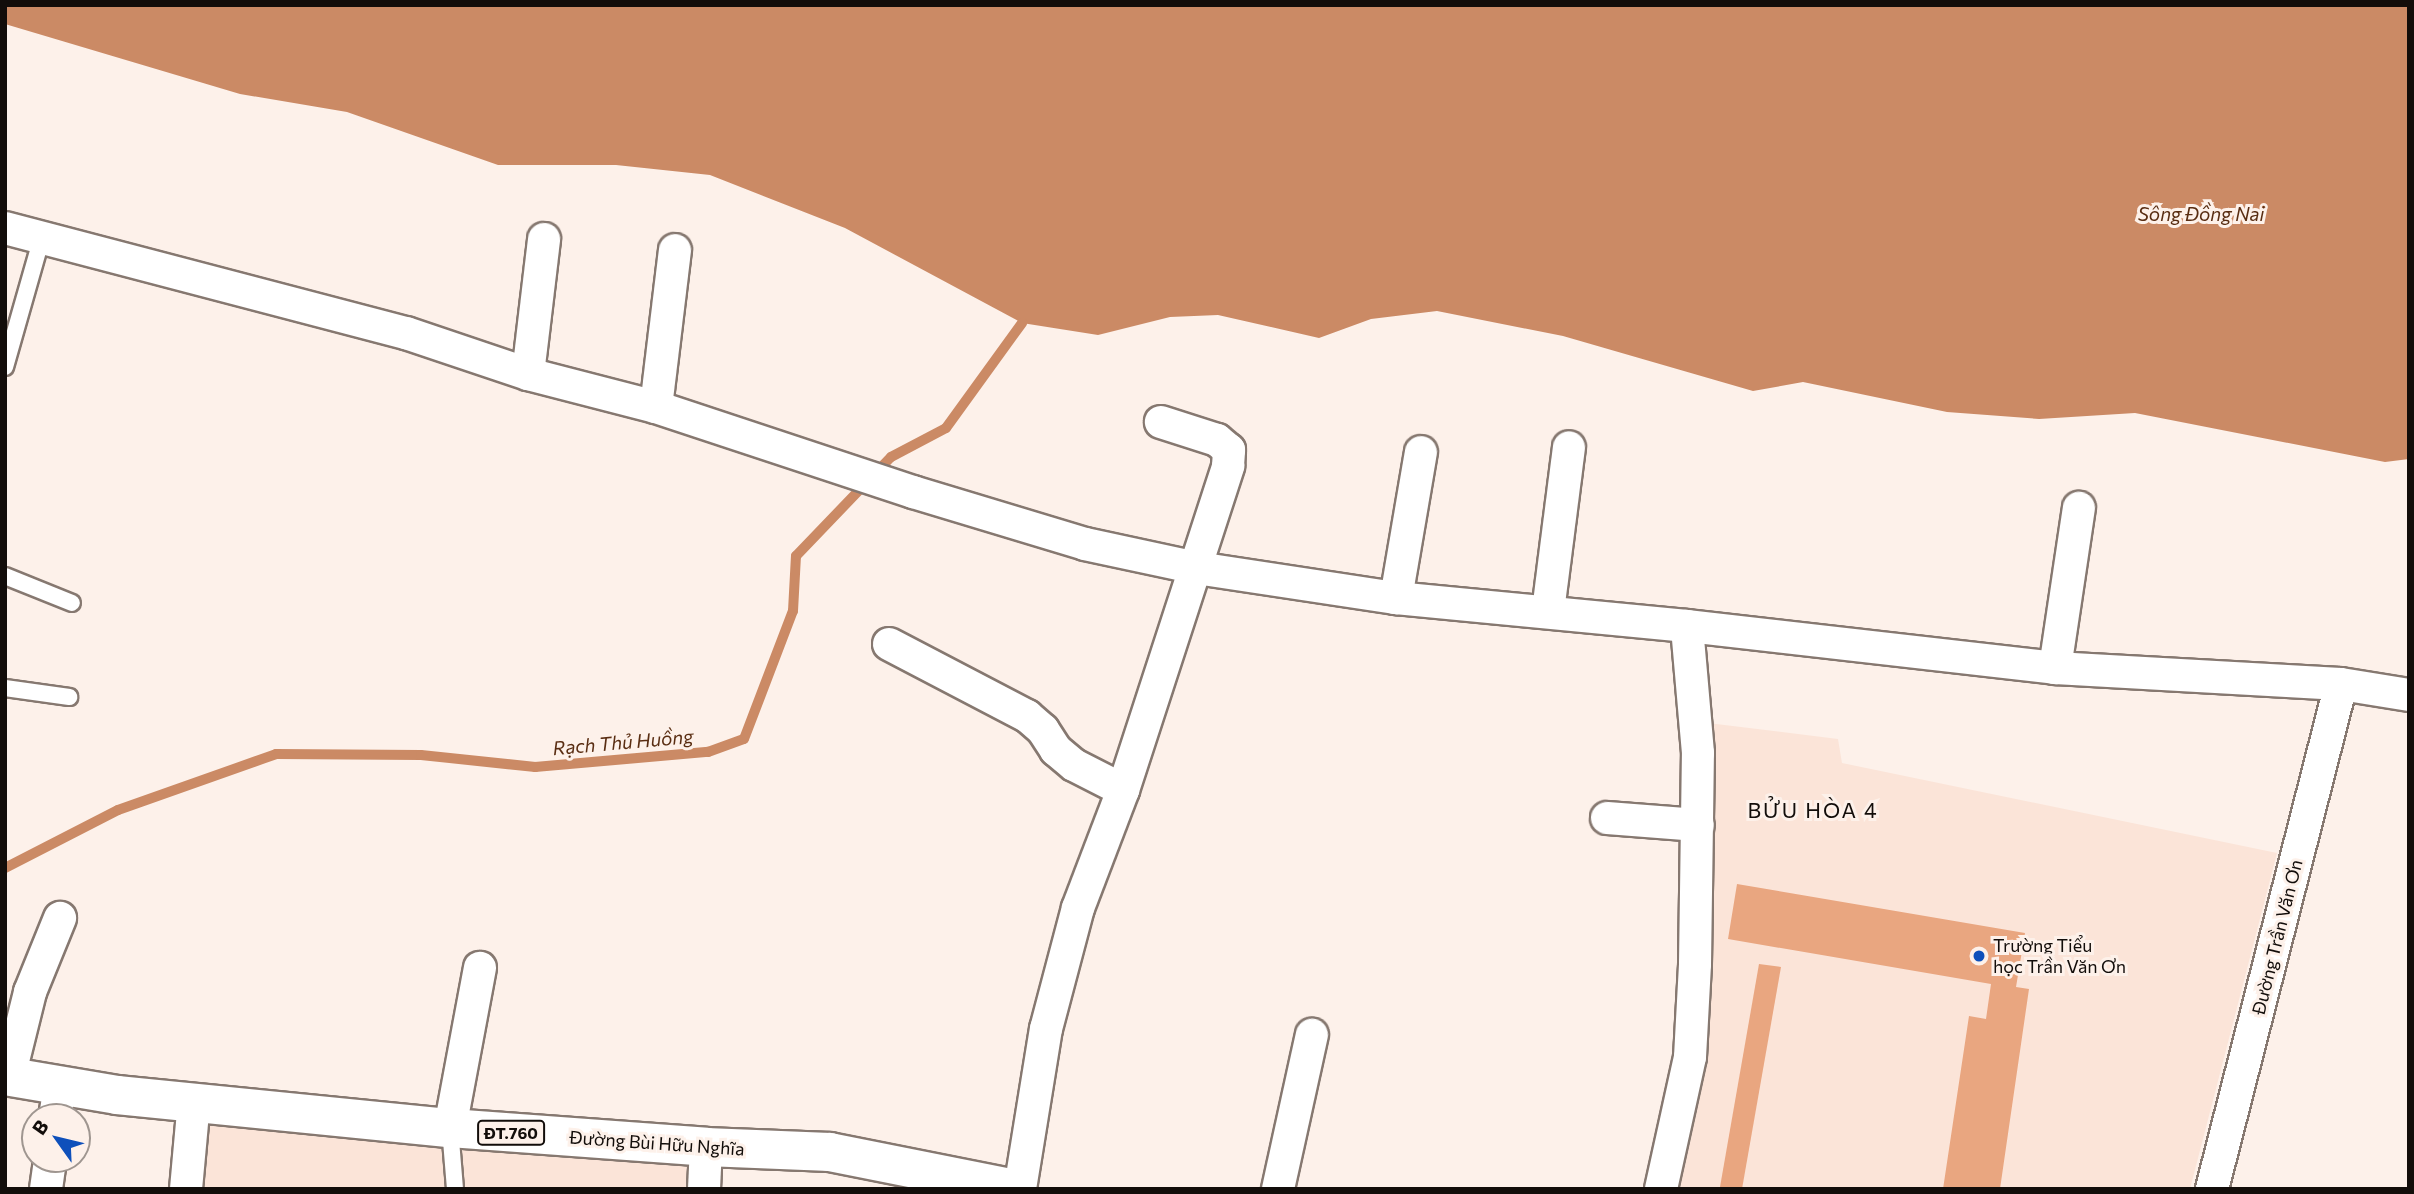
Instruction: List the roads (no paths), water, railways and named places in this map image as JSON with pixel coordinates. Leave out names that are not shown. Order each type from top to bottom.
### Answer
[{"type":"main road","name":"Đường Bùi Hữu Nghĩa","points":[[7,1077],[57,1101],[117,1096],[194,1101],[450,1128],[706,1147],[830,1152],[1018,1189]]},
{"type":"street","points":[[5,228],[407,333],[528,374],[656,407],[912,492],[1085,544],[1197,568],[1396,598],[1548,611],[2055,668],[2341,684],[2409,695]]},
{"type":"street","points":[[528,374],[544,239]]},
{"type":"street","points":[[656,407],[675,250]]},
{"type":"street","points":[[1018,1189],[1046,1030],[1077,908],[1123,790],[1228,466],[1229,450],[1217,440],[1161,422]]},
{"type":"street","points":[[1548,611],[1569,447]]},
{"type":"street","points":[[1396,598],[1421,452]]},
{"type":"street","points":[[2055,668],[2079,508]]},
{"type":"street","points":[[1661,1189],[1690,1057],[1698,753],[1687,626]]},
{"type":"street","points":[[890,644],[1027,716],[1043,730],[1056,750],[1074,765],[1123,790]]},
{"type":"street","name":"Đường Trần Văn Ơn","points":[[2213,1189],[2341,684]]},
{"type":"street","points":[[1607,818],[1698,825]]},
{"type":"street","points":[[7,1077],[30,992],[60,918]]},
{"type":"street","points":[[450,1128],[480,968]]},
{"type":"street","points":[[1278,1189],[1312,1035]]},
{"type":"street","points":[[186,1189],[194,1101]]},
{"type":"street","points":[[704,1189],[706,1147]]},
{"type":"lane","points":[[5,367],[42,237]]},
{"type":"lane","points":[[5,576],[72,603]]},
{"type":"lane","points":[[5,688],[69,697]]},
{"type":"lane","points":[[450,1128],[455,1189]]},
{"type":"water","name":"Sông Đồng Nai","points":[[5,5],[2409,5],[2409,459],[2385,462],[2135,413],[2039,419],[1947,412],[1803,382],[1753,391],[1563,336],[1437,311],[1371,319],[1319,338],[1218,315],[1170,317],[1098,335],[1022,323],[845,228],[710,175],[616,165],[498,165],[347,112],[240,94],[5,24]]},
{"type":"waterway","name":"Rạch Thủ Huồng","points":[[5,868],[118,810],[276,754],[421,755],[535,767],[708,752],[744,739],[793,611],[796,556],[891,457],[946,428],[1022,323]]},
{"type":"place","name":"Trường Tiểu học Trần Văn Ơn","points":[[1979,956]]},
{"type":"district","name":"BỬU HÒA 4","points":[[1813,810]]}]
